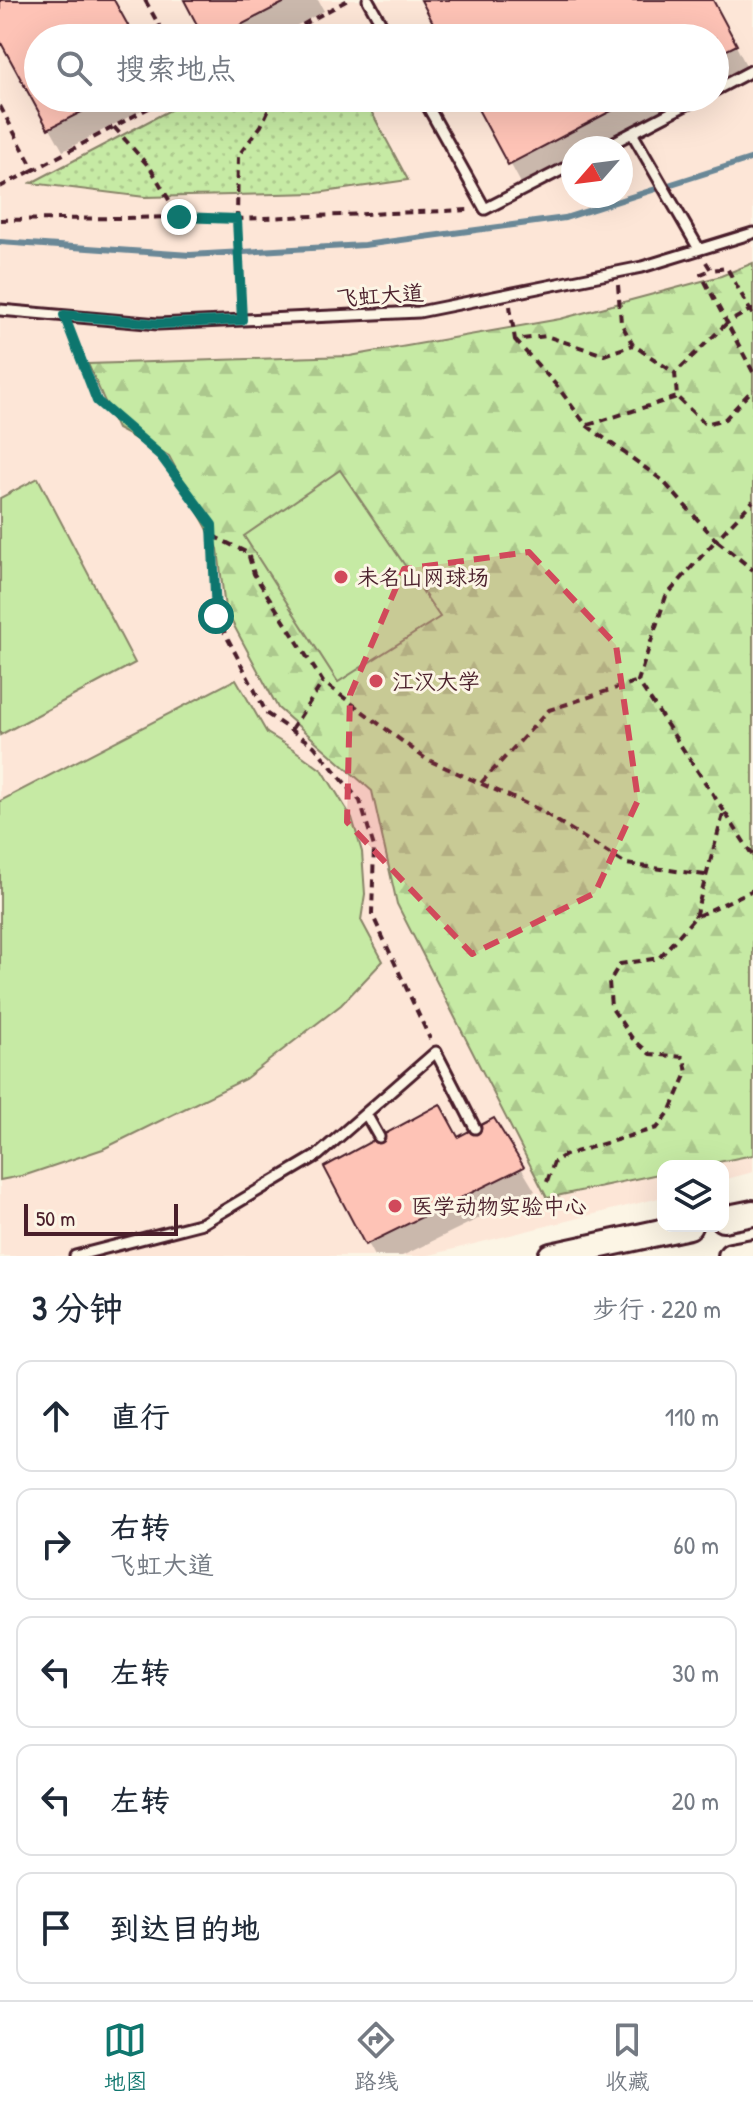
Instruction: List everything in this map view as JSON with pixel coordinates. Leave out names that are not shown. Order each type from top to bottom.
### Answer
[{"type":"main road","points":[[729,1218],[753,1213]]},
{"type":"main road","points":[[551,1256],[661,1232]]},
{"type":"main road","points":[[731,1256],[753,1252]]},
{"type":"lane","points":[[368,0],[381,24]]},
{"type":"lane","points":[[729,83],[753,70]]},
{"type":"lane","points":[[431,112],[485,209],[561,170]]},
{"type":"lane","points":[[626,136],[672,112]]},
{"type":"lane","points":[[632,133],[699,249]]},
{"type":"lane","name":"飞虹大道","points":[[0,310],[158,324],[419,312],[642,267],[753,233]]},
{"type":"lane","points":[[75,1256],[203,1223],[318,1155],[436,1052],[475,1128]]},
{"type":"lane","points":[[366,1114],[379,1137]]},
{"type":"path","points":[[145,0],[158,24]]},
{"type":"path","points":[[304,24],[348,0]]},
{"type":"path","points":[[0,106],[34,170]]},
{"type":"path","points":[[0,187],[141,112]]},
{"type":"path","points":[[242,320],[237,219],[238,156],[268,112]]},
{"type":"path","points":[[114,127],[151,169],[179,217]]},
{"type":"path","points":[[0,220],[237,219],[485,209]]},
{"type":"path","points":[[699,249],[711,270]]},
{"type":"path","points":[[675,373],[727,323],[752,312],[727,268],[701,274],[727,323],[753,372]]},
{"type":"path","points":[[617,272],[621,323],[633,345],[675,373]]},
{"type":"path","points":[[508,294],[515,340],[557,386],[586,425],[662,480],[716,540],[753,570]]},
{"type":"path","points":[[64,315],[97,401],[161,456],[212,525],[216,616],[267,714],[314,746],[360,801],[374,847],[372,914],[436,1052]]},
{"type":"path","points":[[515,340],[546,336],[604,355],[633,345]]},
{"type":"path","points":[[675,373],[677,397],[705,424],[725,419],[753,389]]},
{"type":"path","points":[[586,425],[677,397]]},
{"type":"path","points":[[638,681],[666,596],[753,501]]},
{"type":"path","points":[[213,536],[248,553],[254,574],[323,682],[426,759],[538,809],[626,864],[705,875]]},
{"type":"path","points":[[481,783],[549,710],[638,681]]},
{"type":"path","points":[[638,681],[753,856]]},
{"type":"path","points":[[291,730],[323,682]]},
{"type":"path","points":[[695,917],[724,811]]},
{"type":"path","points":[[547,1182],[554,1162],[565,1155],[657,1128],[671,1110],[687,1073],[684,1057],[650,1054],[632,1038],[611,1007],[609,982],[620,964],[659,958],[695,917],[753,890]]},
{"type":"highlighted area","points":[[529,552],[616,645],[638,800],[595,893],[472,954],[347,822],[350,695],[404,569]]},
{"type":"shaded area","name":"江汉大学","points":[[0,0],[753,0],[753,1172],[729,1178],[729,1160],[657,1160],[657,1198],[426,1256],[0,1256]]},
{"type":"green space","points":[[166,112],[372,112],[408,180],[317,193],[145,197],[31,183]]},
{"type":"green space","points":[[753,263],[753,1155],[728,1160],[657,1160],[657,1174],[547,1198],[397,904],[372,791],[278,708],[225,609],[218,549],[169,456],[117,429],[88,364],[350,356],[560,319],[721,276]]},
{"type":"green space","name":"未名山网球场","points":[[340,470],[440,617],[338,682],[244,536]]},
{"type":"green space","points":[[38,478],[135,663],[0,735],[0,498]]},
{"type":"green space","points":[[236,679],[267,733],[323,771],[352,818],[362,852],[365,894],[361,920],[383,961],[341,1005],[245,1079],[103,1149],[26,1175],[0,1180],[0,801]]},
{"type":"building","points":[[0,0],[114,0],[127,24],[24,24],[24,85],[0,41]]},
{"type":"building","points":[[184,0],[289,0],[243,24],[197,24]]},
{"type":"building","points":[[421,0],[713,0],[726,24],[434,24]]},
{"type":"building","points":[[729,30],[737,45],[729,49]]},
{"type":"building","points":[[39,112],[81,112],[48,129]]},
{"type":"building","points":[[480,112],[609,112],[508,165]]},
{"type":"building","name":"医学动物实验中心","points":[[440,1104],[458,1137],[494,1118],[524,1167],[365,1245],[324,1167]]},
{"type":"waterway","points":[[0,242],[190,255],[364,245],[565,218],[753,158]]},
{"type":"place","name":"未名山网球场","points":[[341,577]]},
{"type":"place","name":"江汉大学","points":[[376,681]]},
{"type":"place","name":"医学动物实验中心","points":[[395,1206]]},
{"type":"route","points":[[179,217],[237,219],[242,320],[158,324],[64,315],[97,401],[161,456],[212,525],[216,616]]}]
